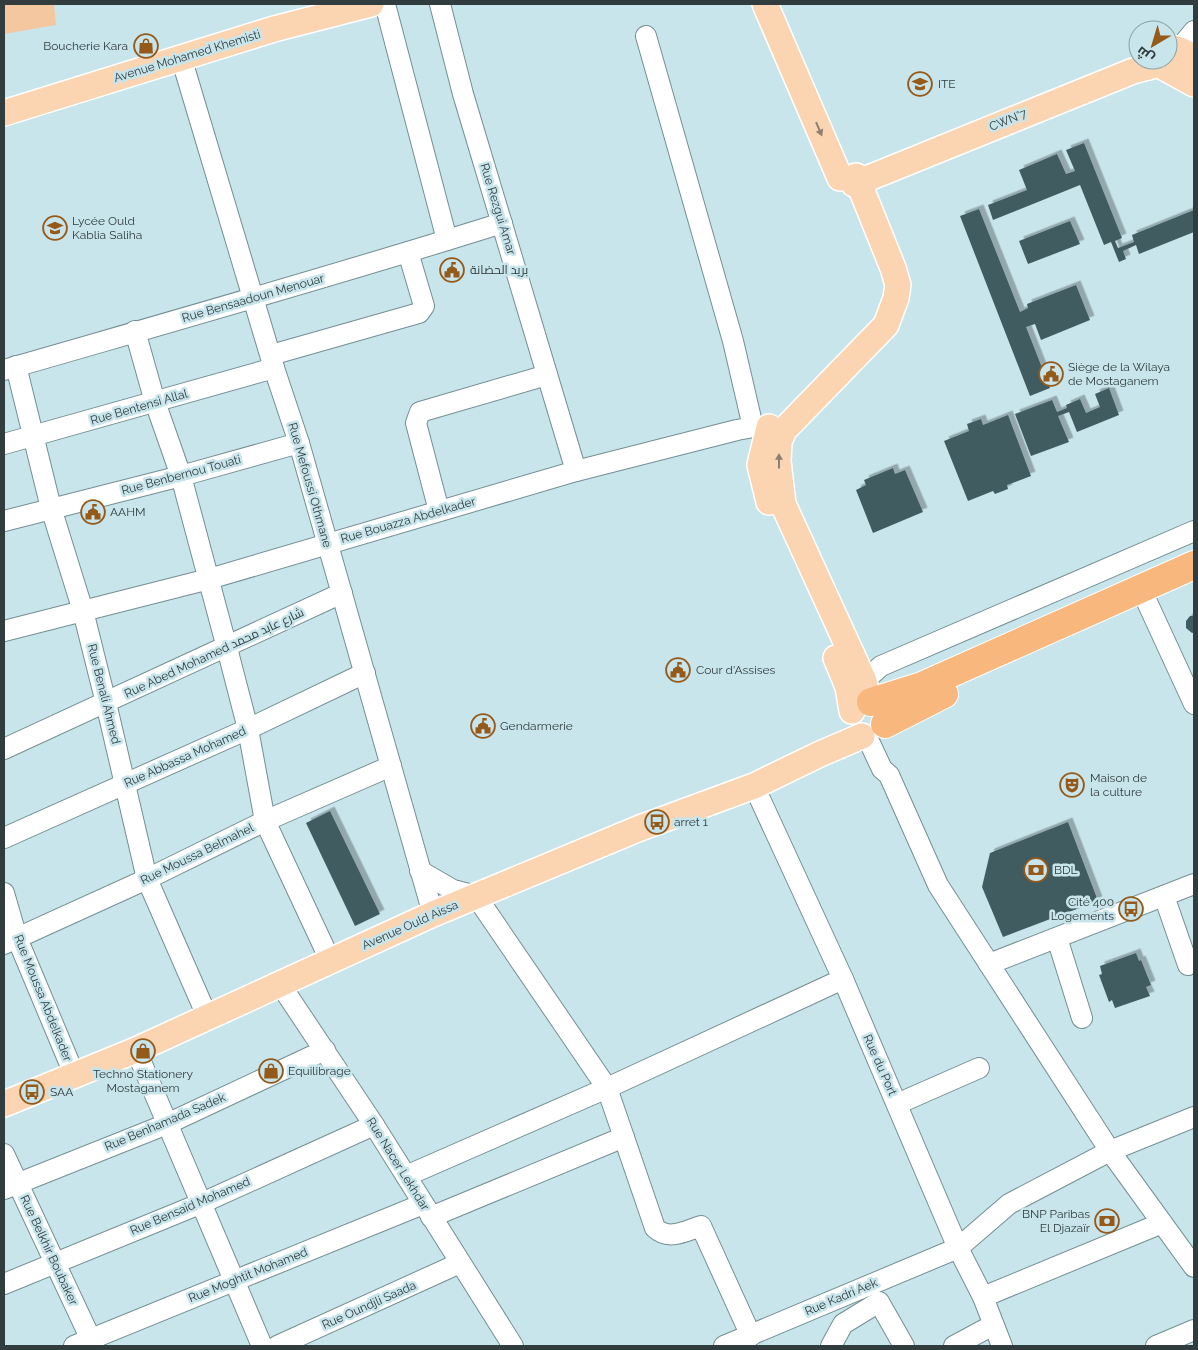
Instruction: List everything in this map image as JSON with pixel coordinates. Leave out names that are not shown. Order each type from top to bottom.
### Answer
[{"type":"highway","points":[[866,716],[922,686],[1194,565]]},
{"type":"highway","points":[[866,716],[928,702],[1194,582]]},
{"type":"main road","name":"Avenue Mohamed Khemisti","points":[[4,113],[343,7],[371,4]]},
{"type":"main road","points":[[766,4],[851,177]]},
{"type":"main road","points":[[781,4],[851,177],[879,270],[881,298],[875,315],[868,325],[769,428],[760,465],[766,494],[848,686],[866,716]]},
{"type":"main road","points":[[1178,66],[1194,84]]},
{"type":"main road","name":"CWN°7","points":[[851,177],[1064,98],[1132,70]]},
{"type":"main road","name":"Avenue Ould Aissa","points":[[4,1104],[136,1050],[433,914],[640,828],[754,786],[820,754],[866,716]]},
{"type":"street","points":[[385,4],[448,240]]},
{"type":"street","name":"Rue Rezgui Amar","points":[[440,4],[463,94],[576,471]]},
{"type":"street","points":[[1178,43],[1194,23]]},
{"type":"street","points":[[646,36],[728,322],[769,428]]},
{"type":"street","name":"Rue Mefoussi Othmane","points":[[181,57],[299,443],[433,914]]},
{"type":"street","name":"Rue Bensaadoun Menouar","points":[[10,368],[135,331],[255,299],[502,223]]},
{"type":"street","name":"Rue Bentensi Allal","points":[[4,444],[156,402],[419,313],[424,306],[408,252]]},
{"type":"street","points":[[135,331],[181,476],[227,648],[248,729],[265,821],[330,960]]},
{"type":"street","name":"Rue Benali Ahmed","points":[[10,368],[32,436],[50,508],[83,611],[147,879],[207,1016]]},
{"type":"street","points":[[439,511],[416,423],[420,412],[547,375]]},
{"type":"street","name":"Rue Bouazza Abdelkader","points":[[4,631],[208,579],[576,471],[769,428]]},
{"type":"street","name":"Rue Benbernou Touati","points":[[4,521],[181,476],[299,443]]},
{"type":"street","points":[[1194,531],[881,666],[866,716],[882,768],[890,775],[938,885],[1110,1151],[1194,1267]]},
{"type":"street","name":"Rue Abed Mohamed شارع عابد محمد","points":[[4,749],[227,648],[342,593]]},
{"type":"street","points":[[1147,602],[1189,677],[1194,704]]},
{"type":"street","name":"Rue Abbassa Mohamed","points":[[4,838],[248,729],[365,673]]},
{"type":"street","name":"Rue Moussa Belmahel","points":[[11,941],[147,879],[265,821],[391,766]]},
{"type":"street","name":"Rue du Port","points":[[754,786],[843,979],[958,1248],[983,1297],[999,1340]]},
{"type":"street","points":[[420,871],[447,887],[476,896],[607,1088],[655,1228],[660,1233],[670,1236],[702,1226],[752,1336]]},
{"type":"street","points":[[989,964],[1194,884]]},
{"type":"street","name":"Rue Moussa Abdelkader","points":[[4,893],[11,941],[74,1074]]},
{"type":"street","points":[[1164,896],[1188,964]]},
{"type":"street","points":[[1057,938],[1082,1018]]},
{"type":"street","points":[[406,1176],[607,1088],[843,979]]},
{"type":"street","name":"Rue Nacer Lekhdar","points":[[280,984],[374,1125],[513,1346]]},
{"type":"street","points":[[136,1050],[262,1346]]},
{"type":"street","name":"Rue Benhamada Sadek","points":[[11,1186],[167,1124],[325,1050]]},
{"type":"street","points":[[897,1104],[979,1068]]},
{"type":"street","name":"Rue Kadri Aek","points":[[724,1346],[752,1336],[958,1248],[1009,1204],[1110,1151],[1194,1117]]},
{"type":"street","name":"Rue Bensaid Mohamed","points":[[4,1284],[53,1262],[202,1203],[374,1125]]},
{"type":"street","name":"Rue Moghtit Mohamed","points":[[86,1344],[234,1281],[624,1137]]},
{"type":"street","name":"Rue Belkhir Boubaker","points":[[4,1154],[11,1186],[53,1262],[86,1344]]},
{"type":"street","points":[[983,1297],[1162,1222]]},
{"type":"street","name":"Rue Oundjli Saada","points":[[277,1346],[460,1263]]},
{"type":"street","points":[[831,1346],[843,1324],[879,1302],[904,1346]]},
{"type":"street","points":[[1156,1346],[1194,1330]]},
{"type":"street","points":[[954,1346],[999,1340]]},
{"type":"shaded area","points":[[4,4],[54,4],[56,25],[4,34]]},
{"type":"building","points":[[1084,143],[1122,238],[1115,241],[1118,248],[1134,242],[1132,235],[1194,210],[1194,232],[1139,254],[1136,245],[1123,251],[1126,259],[1119,262],[1111,242],[1104,245],[1080,185],[993,220],[988,205],[1027,190],[1019,170],[1057,154],[1066,174],[1075,171],[1066,150]]},
{"type":"building","points":[[979,209],[1020,312],[1028,308],[1027,304],[1076,285],[1090,320],[1041,340],[1035,324],[1026,327],[1050,388],[1030,396],[960,216]]},
{"type":"building","points":[[1070,221],[1080,244],[1028,264],[1019,241]]},
{"type":"building","points":[[1109,388],[1119,415],[1077,432],[1069,412],[1058,416],[1069,442],[1031,456],[1015,414],[1052,400],[1057,412],[1067,408],[1066,405],[1080,399],[1086,413],[1100,407],[1095,394]]},
{"type":"building","points":[[1008,415],[1031,476],[1007,485],[1008,489],[995,494],[993,491],[968,501],[944,441],[969,431],[967,424],[981,419],[983,425]]},
{"type":"building","points":[[893,468],[895,474],[905,470],[923,512],[873,533],[856,490],[866,485],[864,480]]},
{"type":"building","points":[[1190,616],[1194,616],[1194,632],[1192,633],[1186,628],[1186,621]]},
{"type":"building","points":[[330,811],[380,914],[355,926],[306,823]]},
{"type":"building","name":"BDL","points":[[1068,822],[1098,901],[1003,937],[982,887],[990,853]]},
{"type":"building","points":[[1136,953],[1139,961],[1141,960],[1151,985],[1146,987],[1150,996],[1115,1008],[1112,1000],[1109,1002],[1099,975],[1102,974],[1100,966]]},
{"type":"place","name":"Boucherie Kara","points":[[146,46]]},
{"type":"place","name":"ITE","points":[[920,84]]},
{"type":"place","name":"Lycée Ould Kablia Saliha","points":[[55,228]]},
{"type":"place","name":"بريد الحضانة","points":[[452,270]]},
{"type":"place","name":"Siège de la Wilaya de Mostaganem","points":[[1051,374]]},
{"type":"place","name":"AAHM","points":[[93,512]]},
{"type":"place","name":"Cour d'Assises","points":[[678,670]]},
{"type":"place","name":"Gendarmerie","points":[[483,726]]},
{"type":"place","name":"Maison de la culture","points":[[1072,785]]},
{"type":"place","name":"arret 1","points":[[657,822]]},
{"type":"place","name":"BDL","points":[[1036,870]]},
{"type":"place","name":"Cité 400 Logements","points":[[1131,909]]},
{"type":"place","name":"Techno Stationery Mostaganem","points":[[143,1051]]},
{"type":"place","name":"Equilibrage","points":[[271,1071]]},
{"type":"place","name":"SAA","points":[[32,1092]]},
{"type":"place","name":"BNP Paribas El Djazaïr","points":[[1107,1221]]}]
